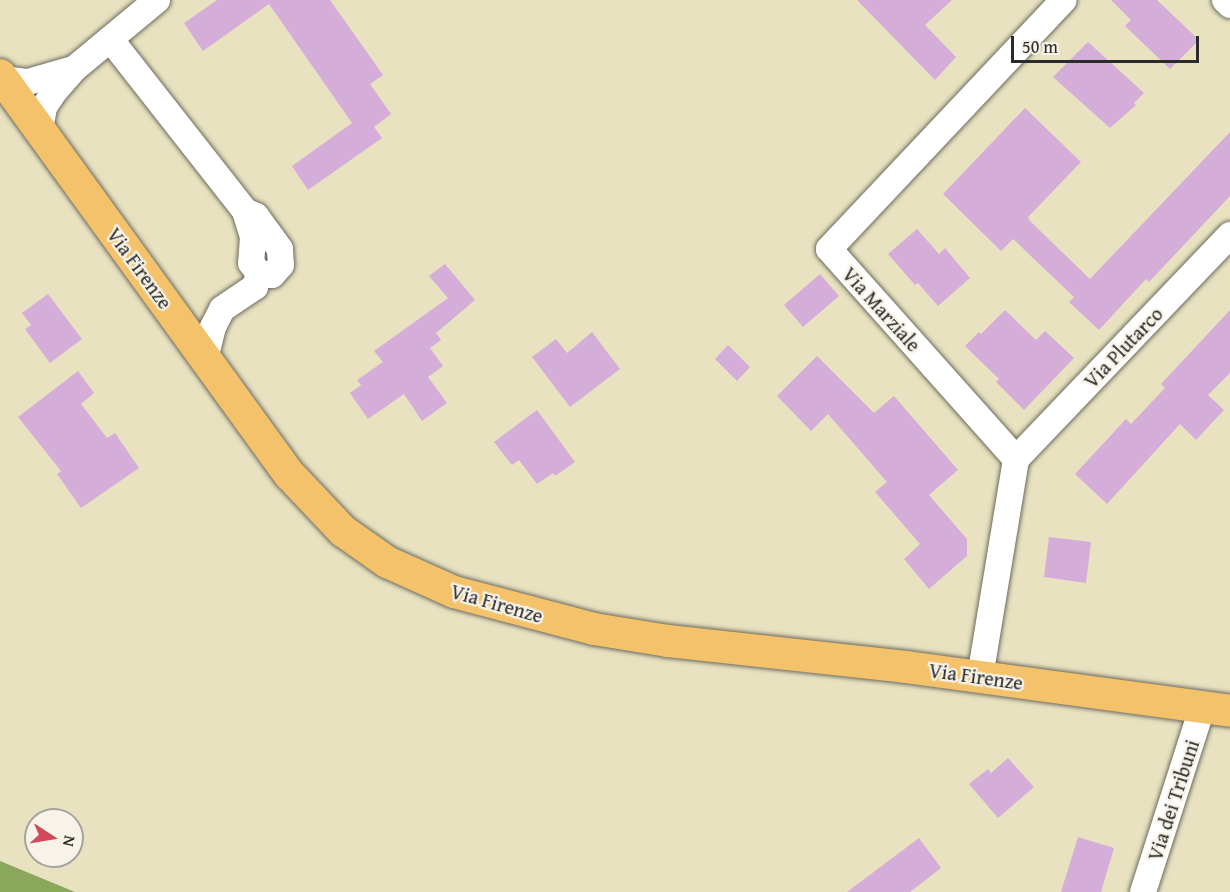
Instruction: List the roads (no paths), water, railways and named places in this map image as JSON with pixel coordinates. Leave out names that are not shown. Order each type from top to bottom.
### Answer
[{"type":"main road","name":"Via Firenze","points":[[1,77],[290,475],[343,531],[387,562],[454,592],[515,610],[615,632],[980,677],[1216,710]]},
{"type":"street","points":[[40,130],[44,107],[74,69],[157,0]]},
{"type":"street","name":"Via Marziale","points":[[1016,459],[829,249],[1064,0]]},
{"type":"street","points":[[1225,0],[1230,5]]},
{"type":"street","points":[[111,40],[245,211],[253,237],[251,263],[259,273],[255,286],[222,309],[213,327],[205,359]]},
{"type":"street","points":[[1,77],[28,82],[74,69]]},
{"type":"street","name":"Via Plutarco","points":[[1016,459],[1230,235]]},
{"type":"street","points":[[980,677],[1016,459]]},
{"type":"street","name":"Via dei Tribuni","points":[[1143,892],[1216,710]]}]
